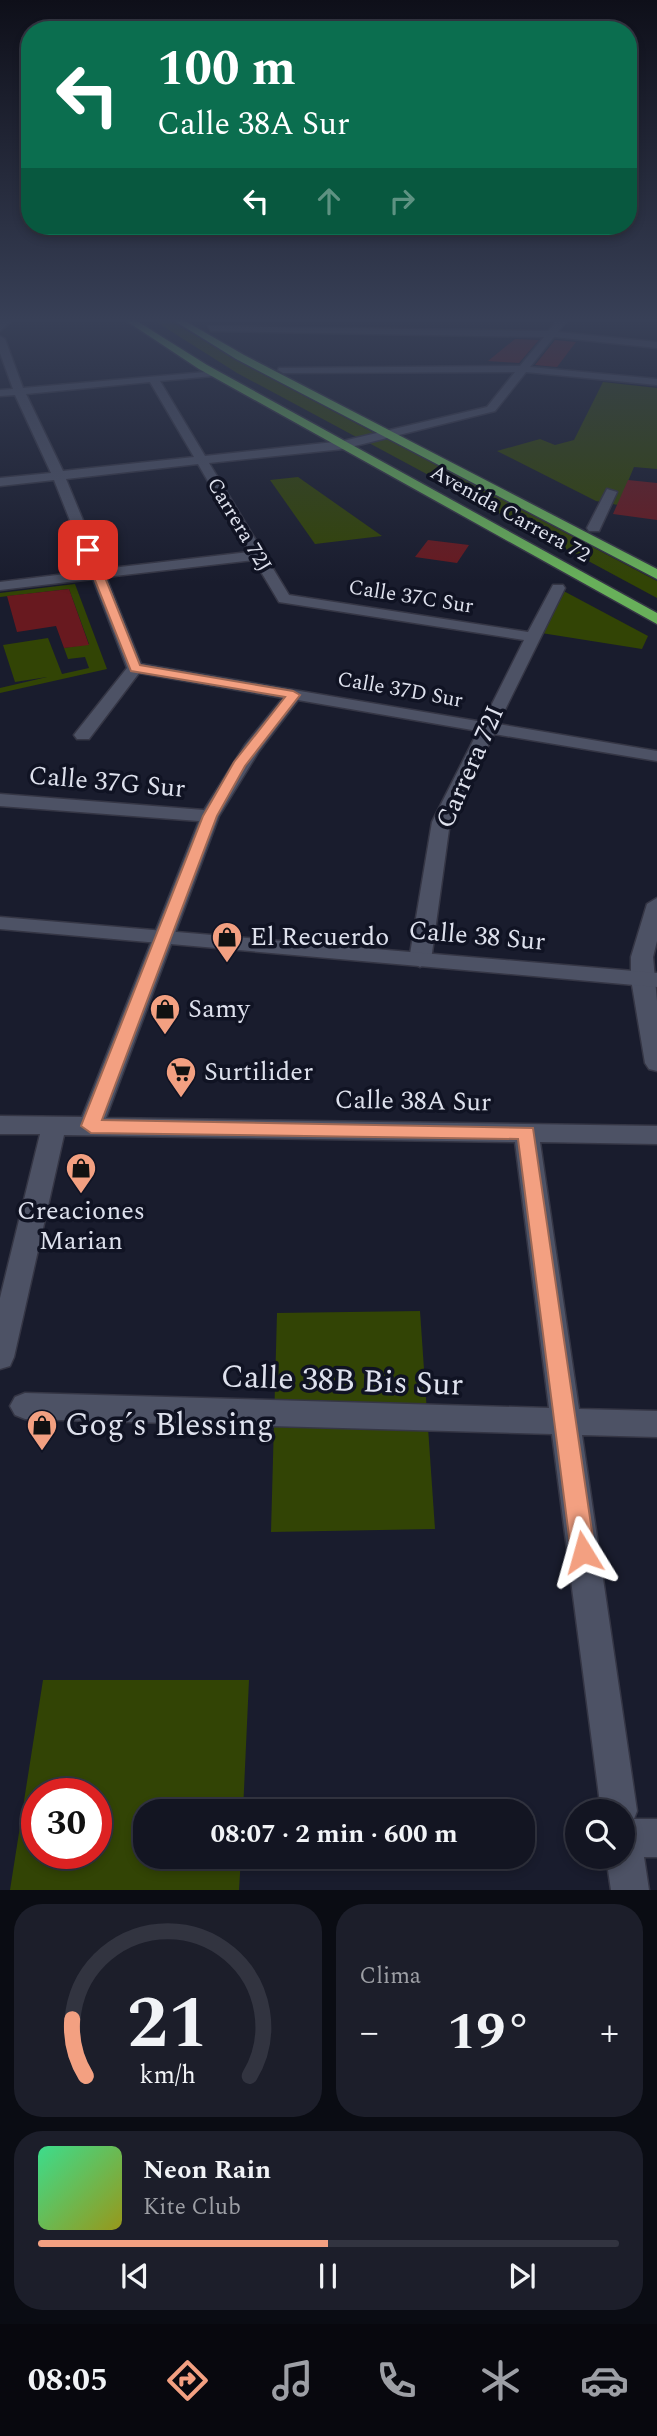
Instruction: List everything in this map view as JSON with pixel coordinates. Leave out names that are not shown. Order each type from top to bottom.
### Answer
[{"type":"highway","name":"Avenida Carrera 72","points":[[274,406],[657,619]]},
{"type":"highway","name":"Avenida Carrera 72","points":[[297,406],[657,602]]},
{"type":"highway","name":"Avenida Carrera 72","points":[[335,406],[657,575]]},
{"type":"highway","name":"Avenida Carrera 72","points":[[355,406],[657,560]]},
{"type":"highway","points":[[476,467],[487,487]]},
{"type":"highway","points":[[480,507],[499,533]]},
{"type":"street","points":[[26,406],[60,476],[135,668],[83,735]]},
{"type":"street","name":"Carrera 72J","points":[[168,406],[284,599]]},
{"type":"street","points":[[0,482],[361,442],[491,409],[493,406]]},
{"type":"street","points":[[594,528],[611,492]]},
{"type":"street","points":[[0,586],[257,555]]},
{"type":"street","name":"Carrera 72I","points":[[420,960],[441,822],[558,588]]},
{"type":"street","name":"Calle 37C Sur","points":[[284,599],[532,637]]},
{"type":"street","name":"Calle 37D Sur","points":[[135,668],[657,756]]},
{"type":"street","points":[[91,1126],[210,816],[251,749],[293,695]]},
{"type":"street","name":"Calle 37G Sur","points":[[0,800],[210,816]]},
{"type":"street","points":[[657,904],[642,957],[649,979],[657,1063]]},
{"type":"street","name":"Calle 38 Sur","points":[[0,923],[649,979]]},
{"type":"street","name":"Calle 38A Sur","points":[[0,1125],[657,1135]]},
{"type":"street","points":[[0,1357],[54,1126]]},
{"type":"street","points":[[526,1133],[617,1799]]},
{"type":"street","name":"Calle 38B Bis Sur","points":[[25,1406],[657,1424]]},
{"type":"street","points":[[635,1839],[657,1838]]},
{"type":"street","points":[[627,1869],[630,1890]]},
{"type":"green space","points":[[299,406],[324,406],[378,435],[360,439]]},
{"type":"green space","points":[[591,406],[657,406],[657,469],[634,467],[618,505],[596,501],[497,451],[540,439],[555,445],[574,440]]},
{"type":"green space","points":[[387,439],[657,581],[657,598],[369,443]]},
{"type":"green space","points":[[298,477],[382,536],[315,544],[270,480]]},
{"type":"green space","points":[[75,584],[107,669],[0,693],[0,688],[47,677],[15,682],[3,645],[48,638],[62,674],[89,668],[85,657],[68,659],[64,648],[89,644],[69,589],[0,597],[0,593]]},
{"type":"green space","points":[[558,588],[648,636],[642,649],[535,632]]},
{"type":"green space","points":[[420,1311],[435,1529],[271,1532],[277,1313]]},
{"type":"green space","points":[[43,1680],[249,1680],[244,1799],[133,1799],[133,1869],[240,1869],[239,1890],[10,1890],[21,1820],[21,1869],[112,1869],[112,1778],[28,1778]]},
{"type":"building","points":[[628,480],[657,483],[657,520],[613,514]]},
{"type":"building","points":[[428,540],[469,545],[457,563],[415,557]]},
{"type":"building","points":[[69,589],[89,645],[64,648],[56,626],[17,632],[7,596]]},
{"type":"place","name":"El Recuerdo","points":[[227,964]]},
{"type":"place","name":"Samy","points":[[165,1036]]},
{"type":"place","name":"Surtilider","points":[[181,1099]]},
{"type":"place","name":"Creaciones Marian","points":[[81,1195]]},
{"type":"place","name":"Gog´s Blessing","points":[[42,1452]]},
{"type":"route","points":[[88,550],[135,668],[293,695],[239,765],[210,816],[91,1126],[526,1133],[583,1552]]}]
